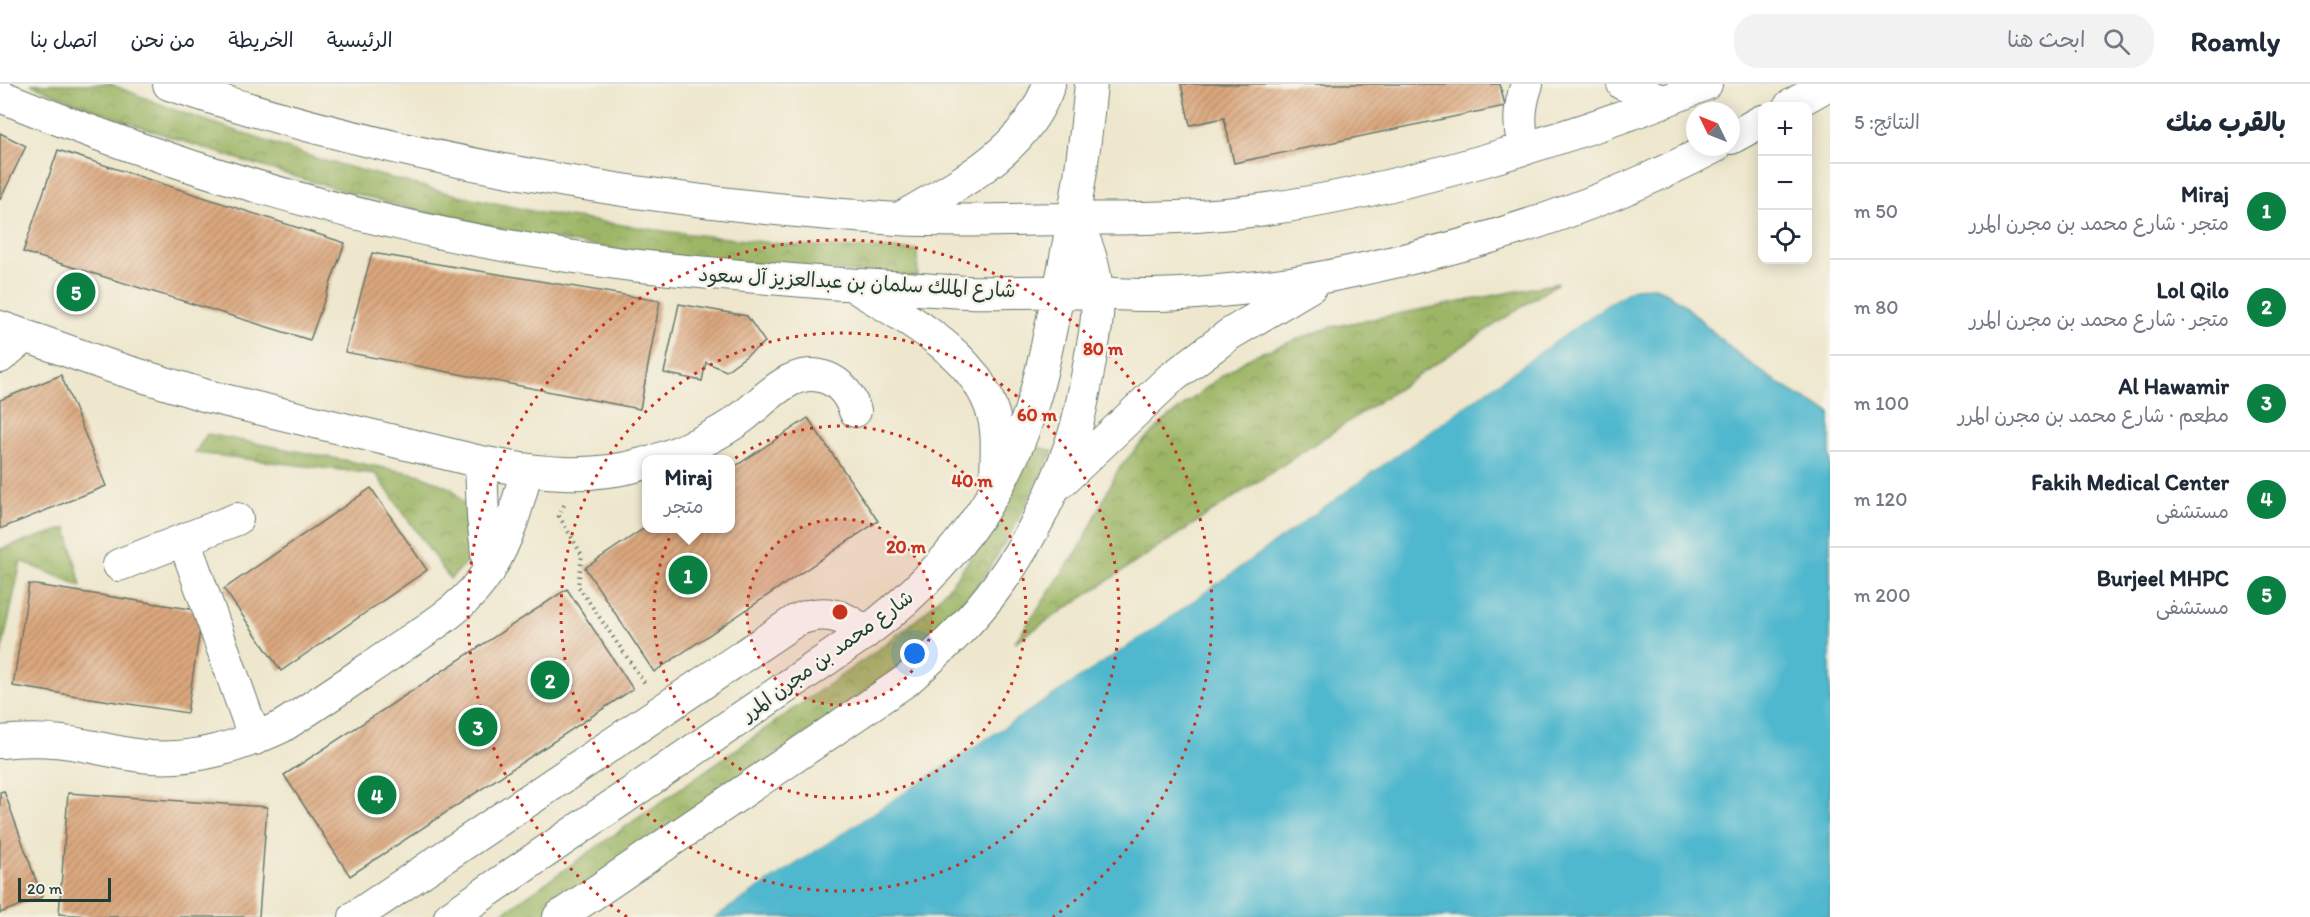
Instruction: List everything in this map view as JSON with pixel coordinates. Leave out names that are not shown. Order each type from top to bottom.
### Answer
[{"type":"street","points":[[169,84],[231,95],[347,137],[441,159],[535,177],[654,195],[899,219],[1200,216],[1315,202],[1386,187],[1525,149],[1663,102],[1707,84]]},
{"type":"street","points":[[899,219],[979,171],[1000,155],[1034,113],[1048,84]]},
{"type":"street","name":"شارع محمد بن مجرن المرر","points":[[450,917],[865,633],[921,587],[949,557],[996,490],[1026,425],[1037,390],[1075,218],[1086,146],[1091,84]]},
{"type":"street","points":[[1525,149],[1520,132],[1519,114],[1527,84]]},
{"type":"street","points":[[1623,84],[1663,102]]},
{"type":"street","points":[[1797,102],[1829,84]]},
{"type":"street","name":"شارع الملك سلمان بن عبدالعزيز آل سعود","points":[[0,96],[102,136],[235,180],[425,229],[522,248],[718,275],[963,291],[1156,295],[1256,288],[1332,276],[1406,260],[1481,240],[1556,215],[1629,186],[1694,156]]},
{"type":"street","points":[[1812,102],[1830,98]]},
{"type":"street","points":[[1740,133],[1758,123]]},
{"type":"street","points":[[560,917],[872,706],[932,658],[971,619],[998,585],[1023,548],[1053,489],[1074,434],[1084,395],[1096,335],[1097,293],[1094,267],[1075,218]]},
{"type":"street","points":[[1053,489],[1137,408],[1184,368],[1263,313],[1332,276]]},
{"type":"street","points":[[851,284],[944,345],[974,374],[986,394],[993,415],[996,438],[996,490]]},
{"type":"street","points":[[0,357],[12,331],[110,366],[207,396],[481,462],[526,471],[577,474],[609,471],[642,464]]},
{"type":"street","points":[[667,455],[708,438],[739,420],[785,382],[797,377],[809,375],[834,381],[851,399],[855,411]]},
{"type":"street","points":[[481,462],[483,517],[489,571]]},
{"type":"street","points":[[0,742],[51,741],[154,757],[187,756],[220,750],[281,728],[438,622],[474,591],[489,571],[511,522],[526,471]]},
{"type":"street","points":[[119,565],[237,519]]},
{"type":"street","points":[[184,540],[255,739]]},
{"type":"street","points":[[355,917],[785,628],[807,616],[832,614],[856,624],[865,633]]},
{"type":"path","points":[[577,474],[560,516],[582,555],[578,586],[663,711]]},
{"type":"green space","points":[[31,84],[110,84],[175,110],[318,159],[440,191],[541,213],[670,232],[801,246],[917,250],[918,277],[666,256],[553,239],[440,216],[329,187],[172,138]]},
{"type":"green space","points":[[1558,283],[1015,642],[1081,546],[1118,470],[1163,422],[1216,380],[1252,356],[1331,327]]},
{"type":"green space","points":[[207,434],[421,475],[452,489],[473,516],[476,553],[450,579],[376,474],[195,453]]},
{"type":"green space","points":[[1034,446],[1053,451],[1019,518],[984,577],[943,627],[888,676],[543,917],[497,917],[872,654],[920,617],[959,574],[987,534]]},
{"type":"green space","points":[[67,528],[81,586],[21,561],[0,659],[0,549]]},
{"type":"water","points":[[1655,287],[1683,304],[1735,352],[1761,371],[1787,389],[1830,412],[1830,917],[714,917],[1153,629],[1613,300],[1634,288]]},
{"type":"pier","points":[[1633,285],[1634,288],[1613,300],[1153,629],[711,917],[825,839],[1151,627],[1611,297]]},
{"type":"building","points":[[1181,84],[1500,84],[1505,106],[1234,163],[1224,118],[1190,125]]},
{"type":"building","points":[[0,133],[26,146],[0,200]]},
{"type":"building","points":[[58,150],[345,243],[310,340],[23,252]]},
{"type":"building","points":[[372,253],[660,301],[640,409],[345,352]]},
{"type":"building","points":[[679,304],[747,316],[765,342],[726,371],[706,362],[702,381],[664,373]]},
{"type":"building","points":[[61,375],[106,486],[0,529],[0,400]]},
{"type":"building","points":[[808,418],[878,521],[654,672],[585,568],[642,530],[642,533],[735,533],[735,467]]},
{"type":"building","points":[[371,488],[427,570],[281,671],[224,589]]},
{"type":"building","points":[[29,584],[203,611],[187,713],[13,686]]},
{"type":"building","points":[[567,589],[633,689],[350,876],[284,775]]},
{"type":"building","points":[[4,791],[42,897],[0,913],[0,792]]},
{"type":"building","points":[[68,793],[267,807],[259,917],[105,917],[59,914]]},
{"type":"place","name":"Burjeel MHPC","points":[[76,292]]},
{"type":"place","name":"Miraj","points":[[688,575]]},
{"type":"place","name":"Lol Qilo","points":[[550,680]]},
{"type":"place","name":"Al Hawamir","points":[[478,727]]},
{"type":"place","name":"Fakih Medical Center","points":[[377,795]]}]
